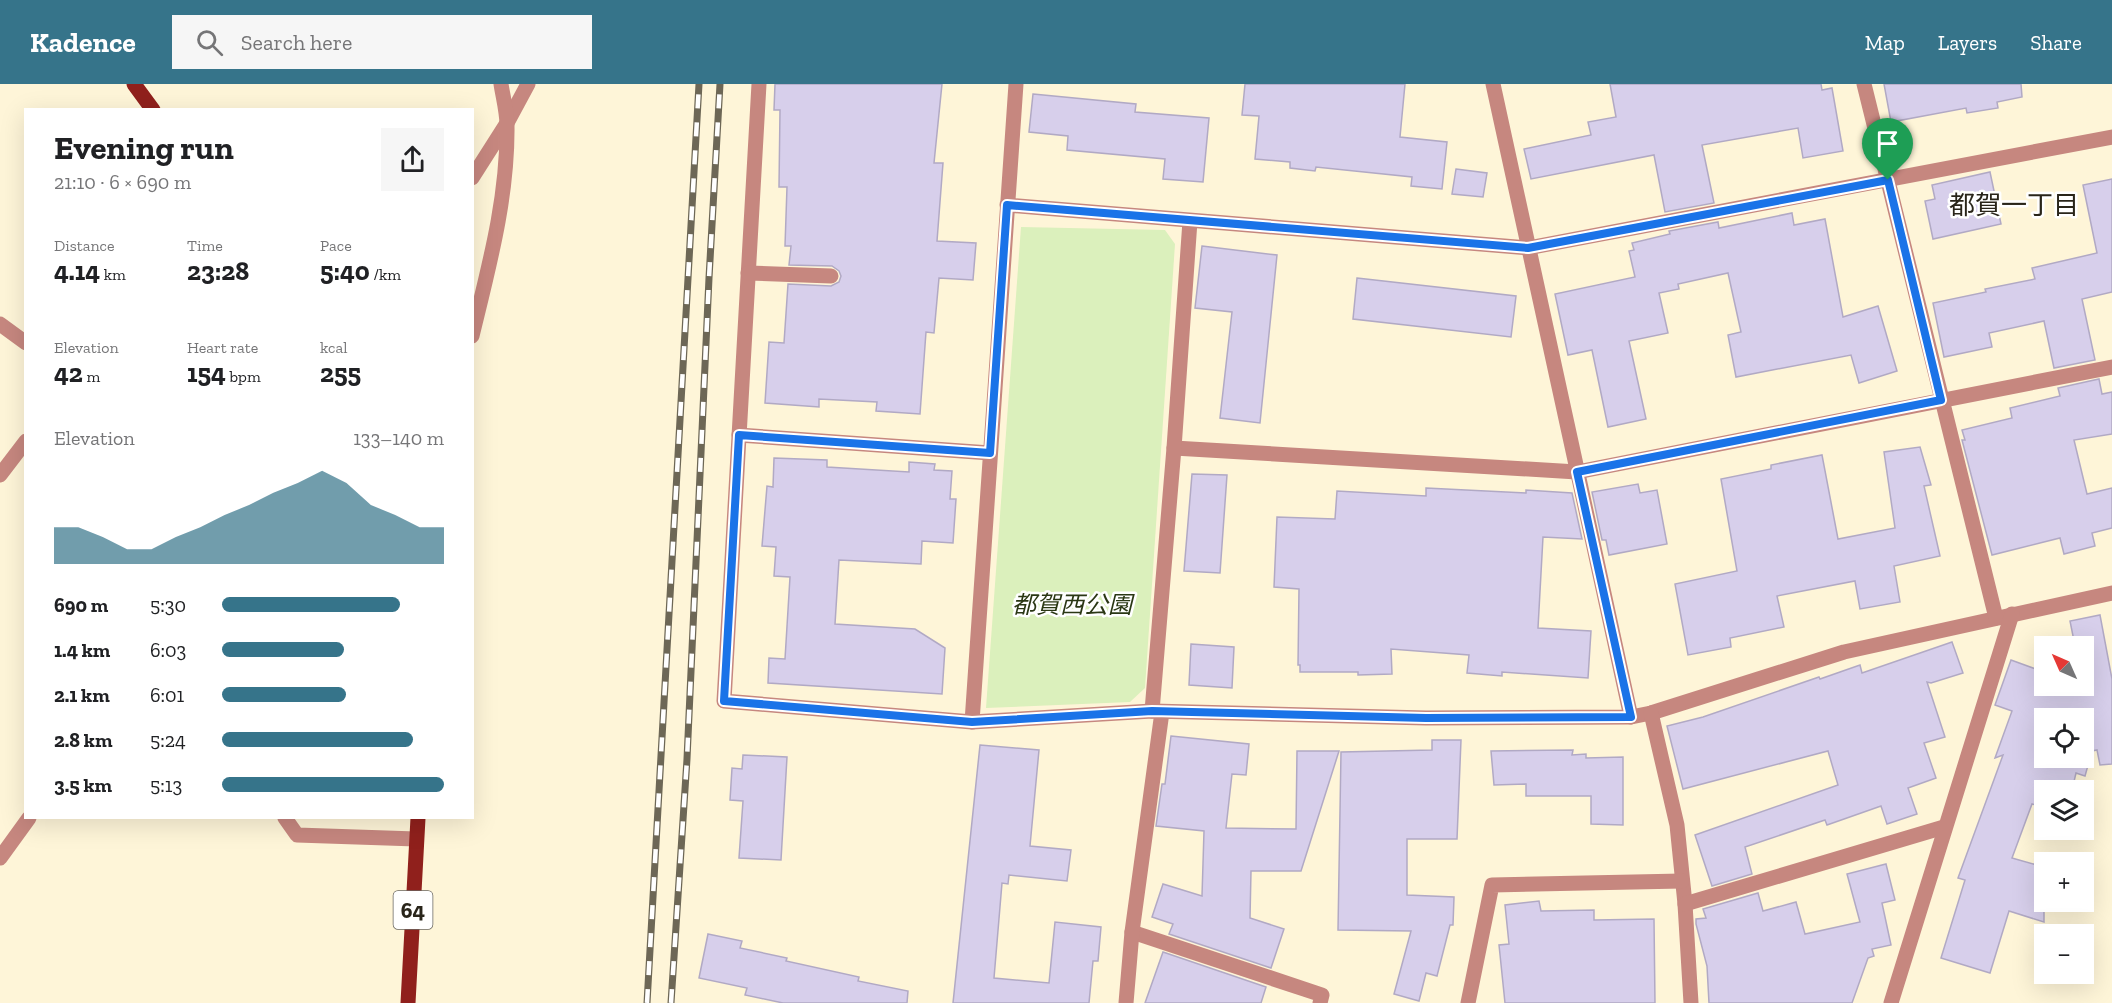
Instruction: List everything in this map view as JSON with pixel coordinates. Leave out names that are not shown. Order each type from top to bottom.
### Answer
[{"type":"main road","points":[[134,84],[152,108]]},
{"type":"main road","name":"64","points":[[408,1003],[418,819]]},
{"type":"street","points":[[474,327],[497,229],[506,169],[507,123],[501,84]]},
{"type":"street","points":[[474,175],[507,123],[528,84]]},
{"type":"street","points":[[759,84],[724,701],[972,722],[1157,712],[1426,718],[1631,717],[1651,713],[1844,652],[2112,593]]},
{"type":"street","points":[[972,722],[1016,84]]},
{"type":"street","points":[[1492,84],[1631,717]]},
{"type":"street","points":[[1864,84],[1996,618]]},
{"type":"street","points":[[1007,205],[1528,248],[2112,137]]},
{"type":"street","points":[[1126,1003],[1157,712],[1190,221]]},
{"type":"street","points":[[748,273],[831,276]]},
{"type":"street","points":[[0,324],[24,342]]},
{"type":"street","points":[[1174,448],[1577,472],[2112,367]]},
{"type":"street","points":[[739,435],[990,453]]},
{"type":"street","points":[[0,475],[24,444]]},
{"type":"street","points":[[1891,1003],[2012,614]]},
{"type":"street","points":[[1651,713],[1677,825],[1691,1003]]},
{"type":"street","points":[[0,858],[28,819]]},
{"type":"street","points":[[286,819],[297,835],[416,839]]},
{"type":"street","points":[[1685,904],[1944,827]]},
{"type":"street","points":[[1468,1003],[1492,885],[1682,881]]},
{"type":"street","points":[[1132,932],[1322,995],[1320,1003]]},
{"type":"green space","name":"都賀西公園","points":[[1021,227],[1165,230],[1175,244],[1145,688],[1130,702],[986,708]]},
{"type":"building","points":[[775,84],[942,84],[934,163],[943,163],[937,241],[976,243],[973,280],[939,278],[934,333],[926,332],[920,414],[876,411],[877,402],[819,399],[819,407],[765,403],[769,342],[784,343],[788,284],[831,286],[839,282],[841,276],[839,271],[832,266],[789,265],[791,246],[785,246],[787,187],[779,187],[780,110],[774,110]]},
{"type":"building","points":[[1245,84],[1405,84],[1400,137],[1447,142],[1442,189],[1411,186],[1412,177],[1316,167],[1315,171],[1290,168],[1290,162],[1255,159],[1259,116],[1242,115]]},
{"type":"building","points":[[1610,84],[1821,84],[1822,90],[1832,88],[1843,151],[1803,158],[1798,128],[1702,145],[1714,203],[1665,212],[1654,155],[1531,179],[1524,149],[1591,135],[1588,122],[1616,117]]},
{"type":"building","points":[[1884,84],[2021,84],[2022,97],[1997,102],[1998,108],[1967,113],[1966,108],[1891,122]]},
{"type":"building","points":[[1033,94],[1136,104],[1135,112],[1209,118],[1203,182],[1163,179],[1165,159],[1067,150],[1068,136],[1029,132]]},
{"type":"building","points":[[1456,169],[1487,173],[1483,197],[1452,194]]},
{"type":"building","points":[[1990,172],[2001,224],[1933,239],[1925,201],[1935,199],[1932,185]]},
{"type":"building","points":[[2112,179],[2112,292],[2082,299],[2095,360],[2054,368],[2044,321],[1989,333],[1992,347],[1944,357],[1933,303],[2035,279],[2032,268],[2097,253],[2083,185]]},
{"type":"building","points":[[1792,213],[1794,225],[1825,219],[1843,317],[1878,306],[1897,371],[1859,383],[1851,355],[1736,377],[1728,335],[1741,332],[1728,273],[1678,284],[1679,289],[1659,293],[1668,333],[1629,341],[1646,419],[1608,427],[1592,350],[1568,355],[1555,294],[1635,277],[1629,251],[1634,250],[1632,243],[1670,234],[1669,231],[1718,222],[1719,228]]},
{"type":"building","points":[[1202,246],[1277,255],[1260,423],[1220,418],[1232,312],[1195,308]]},
{"type":"building","points":[[1357,278],[1516,296],[1511,337],[1353,319]]},
{"type":"building","points":[[2099,379],[2102,394],[2112,392],[2112,434],[2074,440],[2087,494],[2112,488],[2112,528],[2092,533],[2095,546],[2064,554],[2060,538],[1992,555],[1962,440],[1965,440],[1962,430],[2012,418],[2010,408],[2060,396],[2058,388]]},
{"type":"building","points":[[1920,447],[1931,485],[1924,486],[1940,556],[1894,566],[1900,602],[1860,609],[1855,581],[1777,596],[1784,627],[1730,638],[1731,647],[1688,655],[1675,584],[1737,571],[1721,479],[1771,469],[1771,465],[1822,455],[1838,539],[1895,528],[1884,452]]},
{"type":"building","points":[[774,458],[827,460],[827,467],[909,472],[909,462],[935,464],[934,470],[952,471],[950,499],[956,499],[953,543],[922,541],[921,564],[839,560],[835,624],[915,629],[945,648],[942,694],[768,683],[769,658],[785,659],[790,577],[774,576],[776,547],[762,546],[767,486],[773,487]]},
{"type":"building","points":[[1192,474],[1227,475],[1220,573],[1184,571]]},
{"type":"building","points":[[1638,484],[1640,493],[1657,490],[1667,544],[1609,555],[1606,540],[1602,540],[1592,492]]},
{"type":"building","points":[[1426,488],[1572,493],[1582,539],[1543,537],[1538,628],[1591,631],[1588,678],[1502,672],[1502,676],[1467,673],[1469,655],[1391,649],[1392,674],[1300,672],[1300,665],[1298,665],[1299,589],[1274,587],[1277,517],[1335,519],[1337,491],[1426,496]]},
{"type":"building","points":[[2100,615],[2112,679],[2112,764],[2100,765],[2097,750],[2094,751],[2094,708],[2034,708],[2034,768],[2087,768],[2085,776],[2076,773],[2074,780],[2034,780],[2034,804],[2032,804],[2012,858],[2034,864],[2034,912],[2044,912],[2044,922],[2009,911],[1990,973],[1941,958],[1965,880],[1958,878],[2003,755],[1995,758],[2012,711],[1995,705],[2011,660],[2034,668],[2034,696],[2094,696],[2094,636],[2073,636],[2070,621]]},
{"type":"building","points":[[1952,642],[1963,673],[1931,683],[1927,682],[1945,737],[1924,743],[1936,778],[1908,788],[1917,814],[1887,824],[1881,806],[1827,825],[1825,820],[1745,847],[1752,874],[1712,886],[1695,835],[1838,785],[1828,751],[1683,789],[1667,726],[1703,717],[1860,665],[1862,673]]},
{"type":"building","points":[[1191,644],[1234,647],[1232,688],[1189,685]]},
{"type":"building","points":[[1171,736],[1249,744],[1246,775],[1232,774],[1226,828],[1296,829],[1297,751],[1339,751],[1301,871],[1251,871],[1250,918],[1284,929],[1271,968],[1169,934],[1173,924],[1152,917],[1163,884],[1202,896],[1204,831],[1156,826],[1162,784],[1165,784]]},
{"type":"building","points":[[1432,740],[1461,740],[1457,839],[1407,839],[1407,895],[1454,897],[1453,925],[1450,925],[1437,976],[1426,973],[1419,1001],[1394,994],[1411,931],[1338,930],[1341,752],[1432,750]]},
{"type":"building","points":[[980,745],[1039,750],[1030,846],[1071,850],[1067,881],[1009,875],[1008,884],[1002,883],[994,978],[1049,983],[1055,922],[1101,927],[1098,961],[1093,961],[1089,1003],[953,1003]]},
{"type":"building","points":[[1573,750],[1572,755],[1586,754],[1586,758],[1623,757],[1623,825],[1591,824],[1591,796],[1526,796],[1526,784],[1494,785],[1491,751]]},
{"type":"building","points":[[743,755],[787,757],[781,860],[739,858],[743,801],[730,800],[732,768],[742,769]]},
{"type":"building","points":[[1886,864],[1895,900],[1882,903],[1891,945],[1872,949],[1874,956],[1868,958],[1852,1003],[1709,1003],[1707,966],[1696,924],[1696,919],[1706,918],[1703,909],[1758,893],[1763,911],[1796,902],[1805,934],[1860,922],[1847,874]]},
{"type":"building","points":[[1539,901],[1541,911],[1594,910],[1594,920],[1654,919],[1655,1003],[1505,1003],[1499,945],[1509,944],[1505,905]]},
{"type":"building","points":[[708,934],[742,941],[740,948],[859,977],[858,981],[908,991],[907,1003],[783,1003],[745,995],[747,988],[699,978]]},
{"type":"building","points":[[1163,952],[1266,987],[1261,1003],[1145,1003]]},
{"type":"railway","points":[[647,1003],[699,84]]},
{"type":"railway","points":[[671,1003],[687,759],[720,84]]},
{"type":"district","name":"都賀一丁目","points":[[2014,205]]},
{"type":"route","points":[[1888,180],[1941,400],[1577,472],[1631,717],[1426,718],[1152,711],[972,722],[724,701],[739,435],[990,453],[1007,205],[1528,248],[1888,180]]}]
